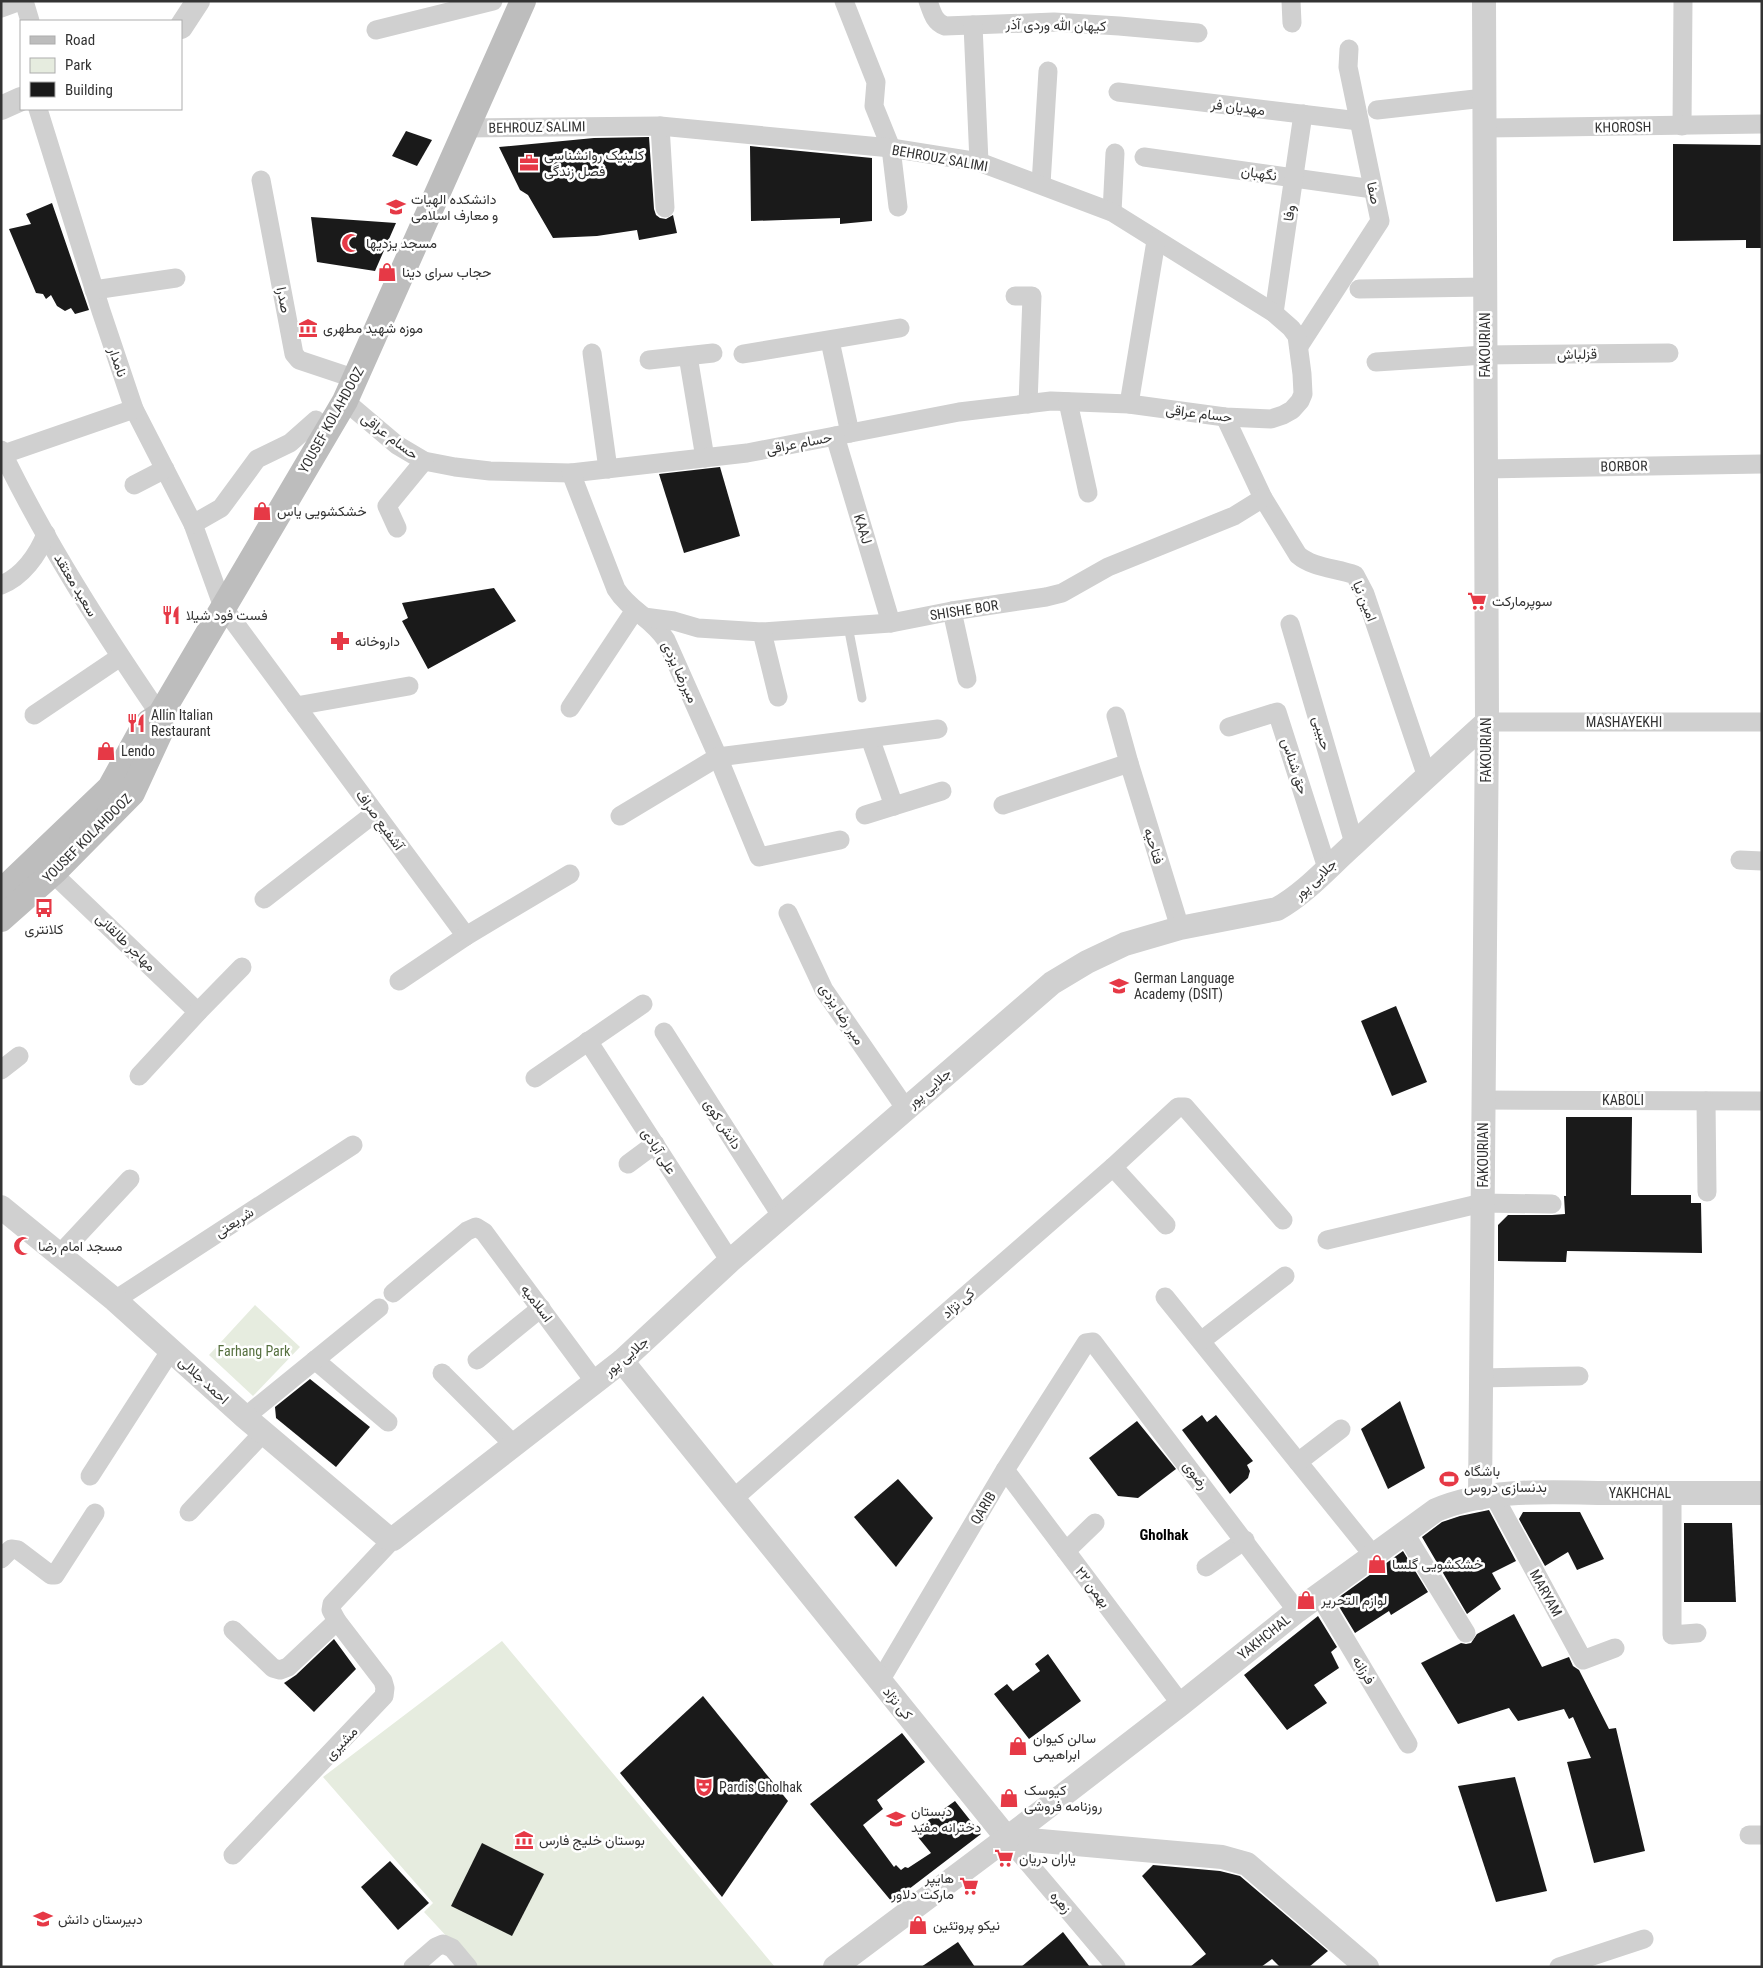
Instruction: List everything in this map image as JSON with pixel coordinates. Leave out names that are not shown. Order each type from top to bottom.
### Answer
[{"type":"main road","name":"YOUSEF KOLAHDOOZ","points":[[1,919],[110,788],[142,730],[149,722],[160,715],[350,390],[523,1]]},
{"type":"main road","name":"YOUSEF KOLAHDOOZ","points":[[1,892],[45,865]]},
{"type":"street","points":[[1,8],[20,1]]},
{"type":"street","points":[[24,1],[30,20]]},
{"type":"street","points":[[182,25],[198,1]]},
{"type":"street","points":[[376,30],[493,1]]},
{"type":"street","points":[[844,1],[876,82],[874,106],[891,148],[898,206]]},
{"type":"street","name":"کیهان الله وردی آذر","points":[[928,1],[933,16],[939,24],[945,26],[1054,22],[1198,33]]},
{"type":"street","points":[[1291,1],[1292,23]]},
{"type":"street","name":"FAKOURIAN","points":[[1484,1],[1486,722],[1481,1378],[1487,1497]]},
{"type":"street","points":[[1682,126],[1684,1]]},
{"type":"street","points":[[973,26],[979,162]]},
{"type":"street","name":"صفا","points":[[1299,346],[1380,221],[1348,67],[1348,49]]},
{"type":"street","points":[[1041,184],[1048,71]]},
{"type":"street","name":"مهدیان فر","points":[[1118,92],[1359,121]]},
{"type":"street","points":[[1377,110],[1484,98]]},
{"type":"street","points":[[1,108],[20,99]]},
{"type":"street","name":"نامدار","points":[[38,110],[94,290],[134,409],[193,524],[223,606]]},
{"type":"street","name":"وفا","points":[[1274,313],[1303,114]]},
{"type":"street","name":"KHOROSH","points":[[1484,128],[1762,124]]},
{"type":"street","points":[[660,126],[665,208]]},
{"type":"street","name":"BEHROUZ SALIMI","points":[[466,128],[660,126],[891,148],[979,162],[1041,184],[1112,212],[1274,313],[1294,331],[1299,346],[1303,394],[1300,401],[1288,413],[1271,418]]},
{"type":"street","points":[[1112,212],[1115,153]]},
{"type":"street","name":"نگهبان","points":[[1144,156],[1373,189]]},
{"type":"street","name":"صدرا","points":[[261,180],[294,354],[299,360],[350,390]]},
{"type":"street","points":[[1129,404],[1156,241]]},
{"type":"street","points":[[94,290],[176,278]]},
{"type":"street","points":[[1359,289],[1485,287]]},
{"type":"street","points":[[1015,296],[1032,296],[1028,404]]},
{"type":"street","points":[[743,354],[900,328]]},
{"type":"street","name":"KAAJ","points":[[830,341],[842,435],[891,623]]},
{"type":"street","points":[[592,353],[608,469]]},
{"type":"street","points":[[649,360],[713,353]]},
{"type":"street","name":"قزلباش","points":[[1376,362],[1485,355],[1669,353]]},
{"type":"street","points":[[688,356],[705,458]]},
{"type":"street","name":"حسام عراقی","points":[[350,390],[397,445],[424,461],[490,471],[571,473],[747,453],[959,412],[1051,401],[1129,404],[1225,417],[1271,418]]},
{"type":"street","points":[[1068,402],[1088,493]]},
{"type":"street","points":[[2,453],[134,409]]},
{"type":"street","name":"امین نیا","points":[[1225,417],[1263,498],[1298,555],[1304,560],[1355,575],[1365,594],[1426,777]]},
{"type":"street","points":[[193,524],[221,508],[257,459],[290,443],[316,420]]},
{"type":"street","name":"سعید معتقد","points":[[2,453],[46,534],[120,657],[160,715]]},
{"type":"street","points":[[397,528],[387,506],[424,461]]},
{"type":"street","name":"BORBOR","points":[[1486,469],[1762,464]]},
{"type":"street","points":[[134,485],[165,469]]},
{"type":"street","name":"میررضا یزدی","points":[[571,473],[616,589],[622,599],[655,626],[666,640],[759,856],[840,840]]},
{"type":"street","name":"SHISHE BOR","points":[[640,614],[698,628],[762,632],[891,623],[952,611],[1046,597],[1062,593],[1108,567],[1234,516],[1263,498]]},
{"type":"street","points":[[1,586],[21,571],[36,555],[46,534]]},
{"type":"street","name":"آشفیع صراف","points":[[223,606],[466,936]]},
{"type":"street","points":[[952,611],[967,679]]},
{"type":"street","points":[[570,708],[640,614]]},
{"type":"street","name":"حبیبی","points":[[1290,624],[1354,843]]},
{"type":"street","points":[[762,632],[778,697]]},
{"type":"street","points":[[34,715],[120,657]]},
{"type":"street","points":[[296,706],[409,686]]},
{"type":"street","name":"حق شناس","points":[[1229,726],[1278,712],[1328,868]]},
{"type":"street","name":"فتاحیه","points":[[1116,716],[1180,928]]},
{"type":"street","name":"MASHAYEKHI","points":[[1486,722],[1762,722]]},
{"type":"street","name":"جلایی پور","points":[[401,1534],[622,1361],[730,1261],[1052,983],[1087,962],[1124,944],[1180,928],[1277,909],[1301,894],[1486,722]]},
{"type":"street","points":[[620,816],[718,757],[938,729]]},
{"type":"street","points":[[870,738],[894,806]]},
{"type":"street","points":[[1003,805],[1129,763]]},
{"type":"street","points":[[864,815],[942,791]]},
{"type":"street","points":[[264,899],[375,813]]},
{"type":"street","points":[[1740,860],[1762,861]]},
{"type":"street","name":"مهاجر طالقانی","points":[[45,865],[198,1012]]},
{"type":"street","points":[[399,981],[466,936],[570,874]]},
{"type":"street","name":"میر رضا یزدی","points":[[788,913],[824,990],[906,1109]]},
{"type":"street","points":[[139,1076],[242,967]]},
{"type":"street","points":[[535,1078],[643,1004]]},
{"type":"street","name":"دانش کوی","points":[[664,1032],[782,1216]]},
{"type":"street","name":"علی آبادی","points":[[588,1041],[730,1261]]},
{"type":"street","points":[[1,1070],[19,1056]]},
{"type":"street","name":"KABOLI","points":[[1483,1100],[1762,1101]]},
{"type":"street","points":[[1706,1101],[1707,1192]]},
{"type":"street","name":"کی نژاد","points":[[733,1499],[1113,1167],[1178,1107],[1186,1108],[1283,1220]]},
{"type":"street","name":"شریعتی","points":[[115,1300],[353,1144]]},
{"type":"street","points":[[628,1164],[655,1144]]},
{"type":"street","points":[[1113,1167],[1166,1225]]},
{"type":"street","points":[[60,1254],[130,1179]]},
{"type":"street","points":[[1327,1240],[1482,1204],[1552,1204]]},
{"type":"street","name":"احمد جلالی","points":[[1,1207],[115,1300],[263,1433],[388,1538],[401,1534]]},
{"type":"street","name":"اسلامیه","points":[[393,1293],[468,1231],[476,1227],[484,1232],[595,1382]]},
{"type":"street","points":[[1201,1341],[1285,1276]]},
{"type":"street","points":[[1165,1297],[1373,1555]]},
{"type":"street","points":[[245,1417],[379,1308]]},
{"type":"street","points":[[477,1360],[541,1308]]},
{"type":"street","name":"QARIB","points":[[880,1682],[1005,1470],[1086,1343],[1093,1342]]},
{"type":"street","name":"رضوی","points":[[1093,1342],[1298,1611]]},
{"type":"street","points":[[90,1476],[171,1350]]},
{"type":"street","points":[[314,1360],[388,1422]]},
{"type":"street","name":"کی نژاد","points":[[622,1361],[1006,1838]]},
{"type":"street","points":[[442,1373],[514,1445]]},
{"type":"street","points":[[1481,1378],[1579,1376]]},
{"type":"street","points":[[1298,1462],[1342,1429]]},
{"type":"street","points":[[189,1512],[263,1433]]},
{"type":"street","name":"۲۲ بهمن","points":[[1005,1470],[1181,1704]]},
{"type":"street","name":"YAKHCHAL","points":[[835,1967],[1181,1704],[1319,1595],[1436,1510],[1452,1504],[1487,1497],[1536,1492],[1762,1493]]},
{"type":"street","points":[[1672,1493],[1672,1634],[1697,1632]]},
{"type":"street","name":"MARYAM","points":[[1487,1497],[1583,1660],[1615,1648]]},
{"type":"street","points":[[1,1559],[11,1549],[18,1550],[51,1575],[55,1575],[95,1513]]},
{"type":"street","points":[[1066,1551],[1095,1523]]},
{"type":"street","points":[[1404,1532],[1466,1633]]},
{"type":"street","points":[[233,1630],[273,1668],[280,1670],[288,1667],[337,1621],[331,1610],[332,1604],[401,1534]]},
{"type":"street","points":[[1206,1567],[1245,1540]]},
{"type":"street","name":"فرزانه","points":[[1319,1595],[1408,1744]]},
{"type":"street","name":"مشیری","points":[[234,1855],[384,1696],[385,1688],[383,1681],[337,1621]]},
{"type":"street","points":[[1006,1838],[1222,1857],[1241,1861],[1259,1873],[1367,1967]]},
{"type":"street","name":"زهره","points":[[1006,1838],[1116,1967]]},
{"type":"street","points":[[1559,1967],[1644,1939]]},
{"type":"street","points":[[413,1967],[436,1947],[443,1944],[452,1948],[468,1967]]},
{"type":"lane","points":[[848,626],[862,698]]},
{"type":"green space","name":"Farhang Park","points":[[255,1305],[300,1347],[253,1396],[209,1355]]},
{"type":"green space","name":"بوستان خلیج فارس","points":[[502,1641],[775,1967],[475,1967],[424,1912],[433,1903],[323,1777]]},
{"type":"building","points":[[406,131],[432,140],[417,166],[392,156]]},
{"type":"building","points":[[649,137],[654,209],[656,215],[660,218],[666,219],[673,215],[677,233],[639,240],[637,230],[597,236],[553,238],[528,195],[520,190],[499,147],[594,138]]},
{"type":"building","points":[[1673,144],[1762,145],[1762,248],[1746,248],[1746,240],[1673,241]]},
{"type":"building","points":[[750,146],[872,158],[872,221],[840,224],[840,218],[751,221]]},
{"type":"building","points":[[52,203],[89,310],[75,314],[71,308],[65,311],[57,306],[51,295],[46,299],[43,294],[36,293],[9,229],[31,224],[26,214]]},
{"type":"building","name":"مسجد یزدیها","points":[[311,217],[396,223],[375,271],[317,262]]},
{"type":"building","points":[[720,467],[740,536],[684,553],[659,474]]},
{"type":"building","points":[[494,588],[516,621],[428,669],[402,621],[408,618],[402,603]]},
{"type":"building","points":[[1396,1006],[1427,1082],[1392,1096],[1361,1021]]},
{"type":"building","points":[[1566,1117],[1632,1117],[1631,1195],[1691,1195],[1691,1203],[1701,1203],[1702,1253],[1567,1251],[1566,1262],[1498,1261],[1498,1225],[1508,1215],[1565,1214]]},
{"type":"building","points":[[310,1379],[370,1427],[336,1467],[276,1418],[275,1407]]},
{"type":"building","points":[[1400,1401],[1425,1468],[1388,1489],[1361,1429]]},
{"type":"building","points":[[1202,1415],[1207,1422],[1216,1415],[1253,1461],[1247,1465],[1250,1471],[1248,1478],[1230,1494],[1182,1430]]},
{"type":"building","points":[[1137,1421],[1176,1469],[1138,1498],[1118,1496],[1089,1458]]},
{"type":"building","points":[[898,1479],[933,1518],[896,1567],[854,1517]]},
{"type":"building","points":[[1489,1510],[1516,1561],[1492,1573],[1501,1589],[1467,1614],[1422,1537],[1442,1522]]},
{"type":"building","points":[[1523,1512],[1580,1512],[1604,1559],[1577,1570],[1568,1552],[1545,1566],[1519,1519]]},
{"type":"building","points":[[1684,1523],[1732,1523],[1736,1602],[1684,1602]]},
{"type":"building","points":[[1403,1551],[1428,1592],[1391,1615],[1389,1611],[1355,1633],[1335,1600]]},
{"type":"building","points":[[1514,1614],[1542,1667],[1569,1657],[1573,1666],[1579,1670],[1609,1729],[1616,1728],[1645,1851],[1594,1863],[1567,1762],[1591,1758],[1573,1717],[1569,1719],[1564,1709],[1518,1721],[1509,1708],[1458,1724],[1421,1663],[1461,1643],[1471,1643],[1477,1634]]},
{"type":"building","points":[[1318,1616],[1337,1647],[1331,1652],[1339,1668],[1314,1685],[1327,1703],[1287,1730],[1244,1675]]},
{"type":"building","points":[[334,1639],[356,1669],[314,1712],[284,1683],[296,1675]]},
{"type":"building","points":[[1048,1654],[1081,1701],[1029,1739],[994,1694],[1007,1684],[1013,1691],[1040,1671],[1035,1664]]},
{"type":"building","name":"Pardis Gholhak","points":[[703,1696],[788,1801],[722,1897],[620,1773]]},
{"type":"building","name":"دبستان دخترانه مفید","points":[[902,1733],[925,1762],[877,1800],[883,1809],[863,1825],[894,1867],[896,1865],[901,1870],[905,1867],[908,1868],[931,1853],[913,1831],[955,1801],[981,1834],[892,1902],[810,1804]]},
{"type":"building","points":[[1515,1777],[1547,1891],[1496,1902],[1458,1786]]},
{"type":"building","points":[[482,1843],[544,1874],[512,1936],[451,1906]]},
{"type":"building","points":[[390,1861],[429,1903],[398,1930],[361,1887]]},
{"type":"building","points":[[1153,1865],[1220,1871],[1240,1876],[1328,1951],[1309,1967],[1280,1967],[1272,1959],[1261,1967],[1190,1967],[1206,1954],[1142,1876]]},
{"type":"building","points":[[1063,1932],[1090,1967],[1021,1967]]},
{"type":"building","points":[[958,1942],[975,1967],[921,1967]]},
{"type":"place","name":"کلینیک روانشناسی فصل زندگی","points":[[529,163]]},
{"type":"place","name":"دانشکده الهیات و معارف اسلامی","points":[[396,207]]},
{"type":"place","name":"مسجد یزدیها","points":[[351,243]]},
{"type":"place","name":"حجاب سرای دینا","points":[[387,272]]},
{"type":"place","name":"موزه شهید مطهری","points":[[308,328]]},
{"type":"place","name":"خشکشویی یاس","points":[[262,511]]},
{"type":"place","name":"سوپرمارکت","points":[[1477,601]]},
{"type":"place","name":"فست فود شیلا","points":[[171,615]]},
{"type":"place","name":"داروخانه","points":[[340,641]]},
{"type":"place","name":"Allin Italian Restaurant","points":[[136,723]]},
{"type":"place","name":"Lendo","points":[[106,751]]},
{"type":"place","name":"کلانتری","points":[[44,908]]},
{"type":"place","name":"German Language Academy (DSIT)","points":[[1119,986]]},
{"type":"place","name":"مسجد امام رضا","points":[[23,1246]]},
{"type":"place","name":"باشگاه بدنسازی دروس","points":[[1449,1479]]},
{"type":"place","name":"خشکشویی گلسا","points":[[1377,1564]]},
{"type":"place","name":"لوازم التحریر","points":[[1306,1600]]},
{"type":"place","name":"سالن کیوان ابراهیمی","points":[[1018,1746]]},
{"type":"place","name":"Pardis Gholhak","points":[[704,1787]]},
{"type":"place","name":"کیوسک روزنامه فروشی","points":[[1009,1798]]},
{"type":"place","name":"دبستان دخترانه مفید","points":[[896,1819]]},
{"type":"place","name":"بوستان خلیج فارس","points":[[524,1840]]},
{"type":"place","name":"یاران دریان","points":[[1004,1858]]},
{"type":"place","name":"هایپر مارکت دلاور","points":[[969,1886]]},
{"type":"place","name":"دبیرستان دانش","points":[[43,1919]]},
{"type":"place","name":"نیکو پروتئین","points":[[918,1925]]},
{"type":"district","name":"Gholhak","points":[[1164,1535]]}]
